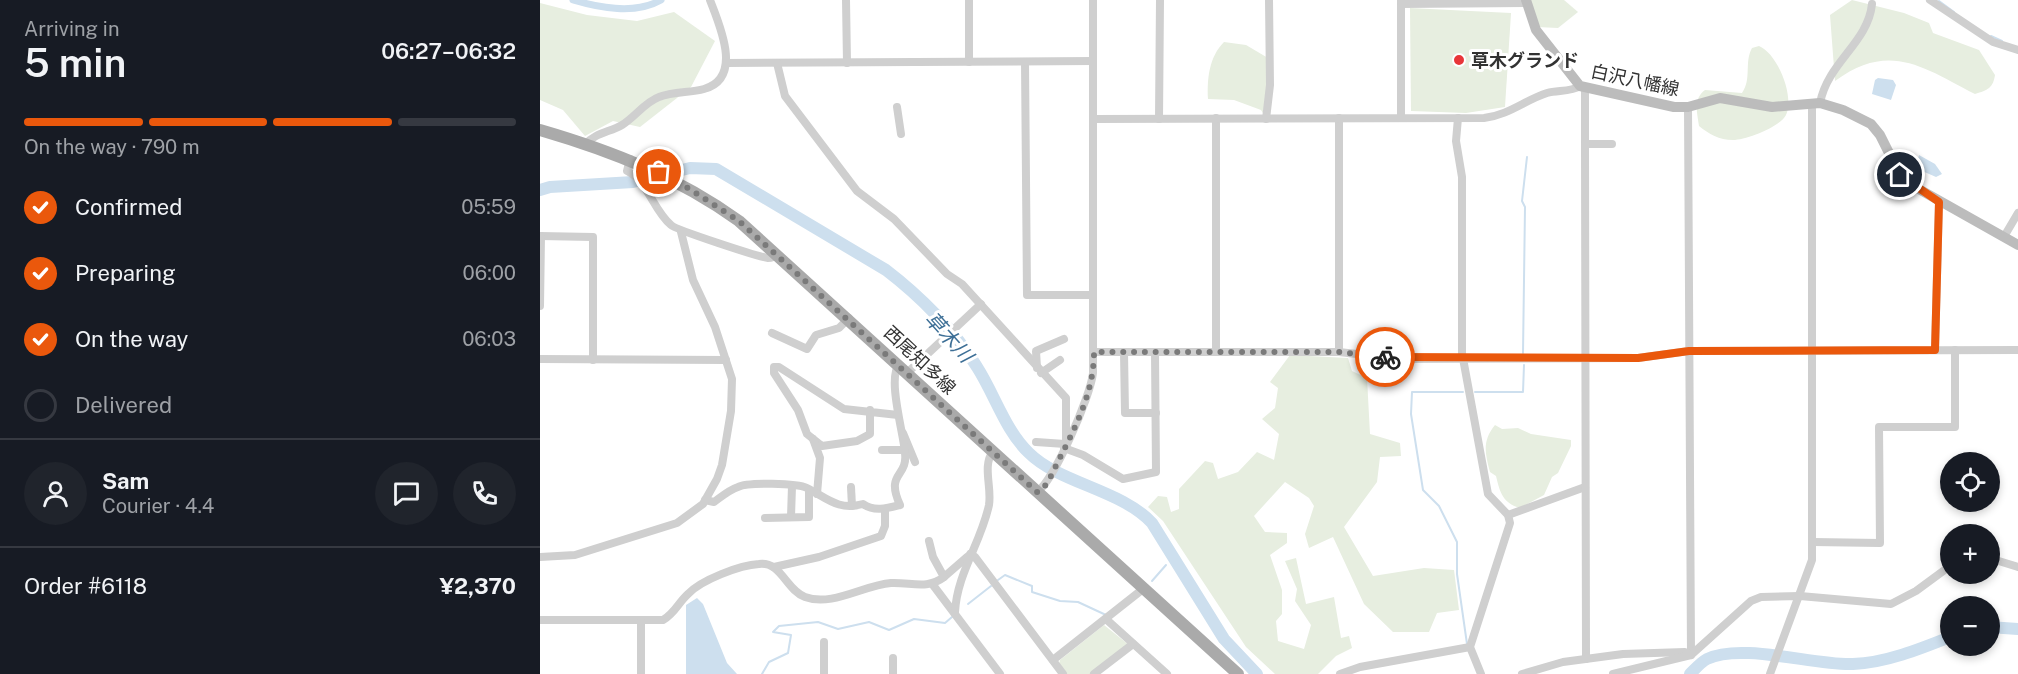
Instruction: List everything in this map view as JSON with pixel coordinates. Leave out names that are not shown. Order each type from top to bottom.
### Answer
[{"type":"main road","name":"白沢八幡線","points":[[1526,1],[1536,30],[1582,87],[1674,108],[1688,108],[1720,98],[1772,107],[1816,104],[1843,110],[1871,124],[1880,135],[1900,175],[1939,202],[2005,235],[2018,244]]},
{"type":"main road","name":"西尾知多線","points":[[540,130],[630,159],[664,175],[718,206],[849,318],[1238,674]]},
{"type":"street","points":[[586,144],[600,134],[625,123],[658,97],[708,88],[722,75],[726,63],[725,44],[710,0]]},
{"type":"street","points":[[846,0],[847,63]]},
{"type":"street","points":[[969,0],[969,62]]},
{"type":"street","points":[[1037,492],[1043,489],[1051,476],[1092,384],[1094,352],[1093,0]]},
{"type":"street","points":[[1159,119],[1160,0]]},
{"type":"street","points":[[1266,119],[1270,85],[1269,0]]},
{"type":"street","points":[[1930,0],[1993,42],[2018,50]]},
{"type":"street","points":[[1401,118],[1401,2],[1526,1]]},
{"type":"street","points":[[1770,674],[1811,567],[1816,104],[1823,86],[1838,61],[1858,40],[1870,17],[1872,4]]},
{"type":"street","points":[[726,63],[1093,61]]},
{"type":"street","points":[[1025,62],[1027,295],[1093,295]]},
{"type":"street","points":[[777,63],[785,96],[857,191],[894,219],[913,241],[981,304],[1039,371],[1066,398],[1065,445]]},
{"type":"street","points":[[1093,119],[1485,118],[1507,114],[1545,94],[1582,87],[1586,659]]},
{"type":"street","points":[[897,107],[901,134]]},
{"type":"street","points":[[1688,108],[1691,655]]},
{"type":"street","points":[[1216,118],[1216,352]]},
{"type":"street","points":[[1339,118],[1339,352]]},
{"type":"street","points":[[1458,118],[1456,141],[1462,177],[1463,358],[1488,494],[1508,515],[1509,528],[1470,647],[1481,674]]},
{"type":"street","points":[[1584,144],[1612,144]]},
{"type":"street","points":[[630,159],[627,171],[644,187],[670,225],[681,232],[766,258],[776,254]]},
{"type":"street","points":[[1935,350],[1939,202]]},
{"type":"street","points":[[2005,235],[2018,213]]},
{"type":"street","points":[[540,557],[575,555],[688,518],[705,500],[722,465],[731,411],[732,379],[693,280],[681,232]]},
{"type":"street","points":[[540,306],[540,236],[593,237],[593,360]]},
{"type":"street","points":[[705,500],[714,502],[740,486],[792,486],[813,492],[826,501],[852,506],[863,504],[867,507],[885,509],[900,505],[893,490],[894,482],[905,464],[905,450],[900,430],[894,374],[944,338],[981,304]]},
{"type":"street","points":[[772,333],[807,349],[816,335],[839,328],[849,318]]},
{"type":"street","points":[[1039,371],[1036,351],[1064,339]]},
{"type":"street","points":[[1813,542],[1880,543],[1879,427],[1954,427],[1955,350]]},
{"type":"street","points":[[1094,352],[1339,352],[1401,358],[1638,358],[1689,351],[2018,350]]},
{"type":"street","points":[[1124,352],[1125,413],[1156,413]]},
{"type":"street","points":[[1036,442],[1065,445],[1123,480],[1156,472],[1155,352]]},
{"type":"street","points":[[540,360],[726,360]]},
{"type":"street","points":[[1039,371],[1060,360]]},
{"type":"street","points":[[870,410],[870,434],[857,441],[822,446],[807,434],[798,410],[774,373],[774,367],[779,367],[844,409],[870,410],[898,415]]},
{"type":"street","points":[[900,430],[906,437],[915,462]]},
{"type":"street","points":[[765,518],[809,517],[820,458],[813,439]]},
{"type":"street","points":[[882,450],[905,450]]},
{"type":"street","points":[[955,612],[957,589],[988,509],[990,495],[987,466],[993,451]]},
{"type":"street","points":[[791,518],[792,486]]},
{"type":"street","points":[[1508,515],[1585,486]]},
{"type":"street","points":[[851,487],[852,506]]},
{"type":"street","points":[[774,567],[819,557],[882,536],[885,526],[885,509]]},
{"type":"street","points":[[929,541],[933,557],[944,577]]},
{"type":"street","points":[[540,620],[656,621],[669,617],[688,594],[706,581],[745,566],[762,563],[774,567],[799,594],[818,599],[890,583],[933,585],[969,556],[975,557],[1064,674]]},
{"type":"street","points":[[2000,561],[2018,567]]},
{"type":"street","points":[[1613,674],[1691,655],[1751,601],[1761,597],[1800,596],[1891,604],[1916,591],[1940,573]]},
{"type":"street","points":[[933,585],[955,612],[962,627],[1000,674]]},
{"type":"street","points":[[1053,660],[1107,620],[1143,589]]},
{"type":"street","points":[[1107,620],[1167,674]]},
{"type":"street","points":[[641,621],[641,674]]},
{"type":"street","points":[[824,642],[824,674]]},
{"type":"street","points":[[1094,674],[1133,644]]},
{"type":"street","points":[[1340,674],[1360,667],[1470,647]]},
{"type":"street","points":[[1522,674],[1563,662],[1586,659],[1664,652],[1685,652],[1691,655]]},
{"type":"street","points":[[893,658],[893,674]]},
{"type":"shaded area","points":[[1529,0],[1564,0],[1578,12],[1558,28],[1537,27]]},
{"type":"shaded area","points":[[1852,0],[1904,13],[1929,23],[1933,33],[1979,50],[1995,75],[1993,83],[1987,90],[1975,94],[1922,67],[1889,60],[1872,62],[1854,69],[1835,81],[1830,15]]},
{"type":"shaded area","points":[[540,3],[587,15],[637,21],[674,12],[715,41],[691,87],[640,127],[613,121],[585,136],[563,110],[540,100]]},
{"type":"shaded area","name":"草木グランド","points":[[1410,8],[1511,13],[1505,107],[1466,113],[1411,111]]},
{"type":"shaded area","points":[[1224,42],[1246,45],[1268,58],[1268,84],[1263,113],[1261,110],[1234,100],[1208,99],[1212,61]]},
{"type":"shaded area","points":[[1759,46],[1772,57],[1783,76],[1788,97],[1786,115],[1777,124],[1746,138],[1728,140],[1710,134],[1699,126],[1697,102],[1699,97],[1705,90],[1742,93],[1747,82],[1750,53],[1752,48]]},
{"type":"shaded area","points":[[1290,355],[1348,358],[1352,371],[1367,378],[1370,434],[1400,443],[1401,456],[1380,457],[1377,482],[1344,527],[1373,576],[1424,568],[1454,570],[1459,610],[1437,613],[1429,632],[1393,632],[1364,604],[1333,537],[1309,548],[1305,534],[1314,506],[1309,498],[1285,482],[1254,516],[1265,532],[1287,533],[1287,543],[1270,555],[1282,590],[1282,614],[1276,621],[1278,641],[1304,649],[1311,625],[1295,601],[1297,589],[1285,561],[1296,558],[1306,604],[1334,597],[1341,638],[1349,636],[1352,648],[1336,656],[1318,674],[1275,674],[1246,647],[1163,521],[1148,507],[1158,496],[1167,497],[1171,512],[1179,509],[1179,489],[1205,461],[1213,463],[1218,479],[1238,472],[1257,452],[1274,460],[1279,434],[1262,419],[1275,408],[1278,388],[1270,382]]},
{"type":"shaded area","points":[[1495,425],[1502,429],[1518,428],[1531,434],[1571,440],[1571,446],[1558,473],[1552,477],[1544,495],[1520,508],[1506,500],[1496,476],[1490,472],[1486,442]]},
{"type":"shaded area","points":[[1104,625],[1129,645],[1091,674],[1067,674],[1059,664],[1060,660]]},
{"type":"water","points":[[1878,78],[1893,80],[1896,85],[1891,100],[1872,94],[1875,80]]},
{"type":"water","points":[[1919,155],[1935,164],[1942,174],[1936,177],[1920,170],[1917,163]]},
{"type":"water","points":[[697,598],[703,604],[727,663],[737,674],[686,674],[686,605]]},
{"type":"waterway","points":[[573,0],[617,9],[651,5],[661,0]]},
{"type":"waterway","points":[[1939,1],[1954,12]]},
{"type":"waterway","points":[[1991,36],[2002,41]]},
{"type":"waterway","points":[[1523,353],[1525,207],[1522,201],[1527,157]]},
{"type":"waterway","name":"草木川","points":[[540,190],[550,187],[633,182],[690,168],[716,169],[886,270],[948,327],[983,378],[1013,434],[1029,453],[1057,472],[1124,502],[1152,523],[1224,639],[1257,674]]},
{"type":"waterway","points":[[1475,392],[1523,392],[1524,365]]},
{"type":"waterway","points":[[1463,392],[1412,392],[1411,414],[1423,490],[1439,506],[1457,542],[1457,574],[1467,644]]},
{"type":"waterway","points":[[1152,581],[1166,565]]},
{"type":"waterway","points":[[998,580],[1005,575],[1032,586],[1032,592],[1060,601],[1078,602],[1106,615]]},
{"type":"waterway","points":[[968,604],[991,586]]},
{"type":"waterway","points":[[762,674],[769,662],[788,653],[791,635],[773,632],[779,626],[818,622],[838,629],[869,622],[889,630],[914,619],[945,623],[952,617]]},
{"type":"waterway","name":"草木川","points":[[2000,628],[2018,629]]},
{"type":"waterway","name":"草木川","points":[[1690,674],[1705,660],[1722,654],[1759,654],[1853,664],[1890,658],[1940,641]]},
{"type":"way so far","points":[[659,172],[718,206],[739,221],[849,318],[1037,492],[1043,489],[1051,476],[1088,394],[1094,373],[1094,352],[1339,352],[1385,357]]},
{"type":"place","name":"草木グランド","points":[[1459,60]]},
{"type":"route","points":[[1385,357],[1638,358],[1689,351],[1935,350],[1939,202],[1908,183],[1900,175]]}]
